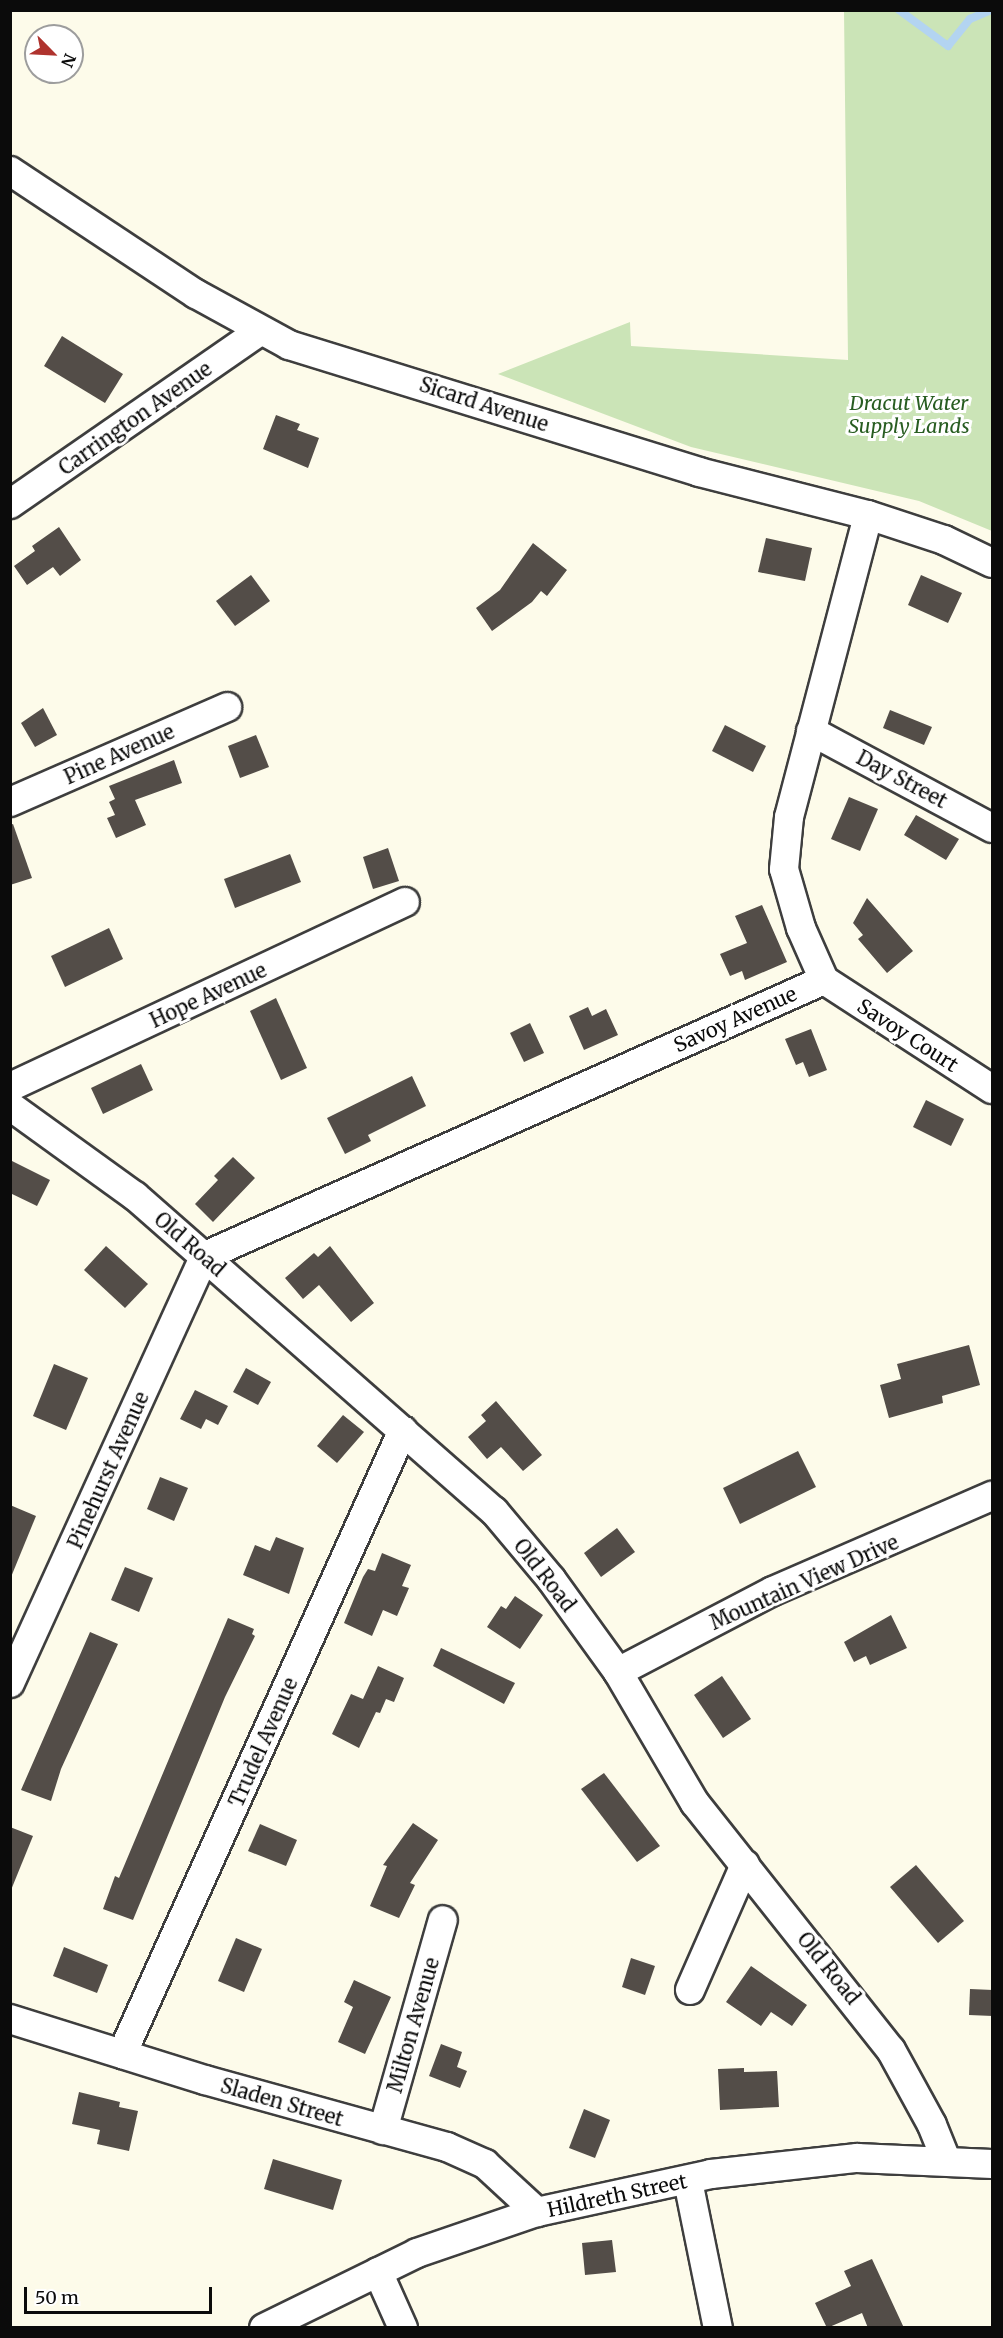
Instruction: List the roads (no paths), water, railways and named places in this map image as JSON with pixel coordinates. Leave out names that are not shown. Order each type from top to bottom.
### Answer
[{"type":"street","name":"Sicard Avenue","points":[[10,171],[196,294],[260,331],[321,356],[699,472],[868,514],[944,540],[993,563]]},
{"type":"street","name":"Carrington Avenue","points":[[10,504],[260,331]]},
{"type":"street","points":[[824,980],[801,928],[784,869],[789,817],[868,514]]},
{"type":"street","name":"Pine Avenue","points":[[10,802],[227,707]]},
{"type":"street","name":"Day Street","points":[[811,731],[993,828]]},
{"type":"street","name":"Hope Avenue","points":[[10,1087],[405,902]]},
{"type":"street","name":"Savoy Court","points":[[824,980],[993,1089]]},
{"type":"street","name":"Savoy Avenue","points":[[205,1256],[824,980]]},
{"type":"street","name":"Old Road","points":[[10,1106],[135,1196],[494,1512],[551,1579],[618,1672],[677,1777],[891,2050],[928,2116],[946,2160]]},
{"type":"street","name":"Pinehurst Avenue","points":[[10,1683],[205,1256]]},
{"type":"street","name":"Trudel Avenue","points":[[122,2054],[403,1430]]},
{"type":"street","name":"Mountain View Drive","points":[[618,1672],[773,1591],[993,1496]]},
{"type":"street","points":[[690,1990],[745,1865]]},
{"type":"street","name":"Milton Avenue","points":[[384,2130],[443,1920]]},
{"type":"street","name":"Sladen Street","points":[[10,2019],[122,2054],[447,2147],[485,2164],[537,2212]]},
{"type":"street","name":"Hildreth Street","points":[[264,2328],[417,2253],[537,2212],[688,2181],[711,2174],[857,2158],[946,2160],[993,2164]]},
{"type":"street","points":[[688,2181],[718,2328]]},
{"type":"street","points":[[378,2272],[403,2328]]},
{"type":"waterway","points":[[899,10],[948,46],[970,19],[991,10]]},
{"type":"park label","name":"Dracut Water Supply Lands","points":[[909,414]]}]
